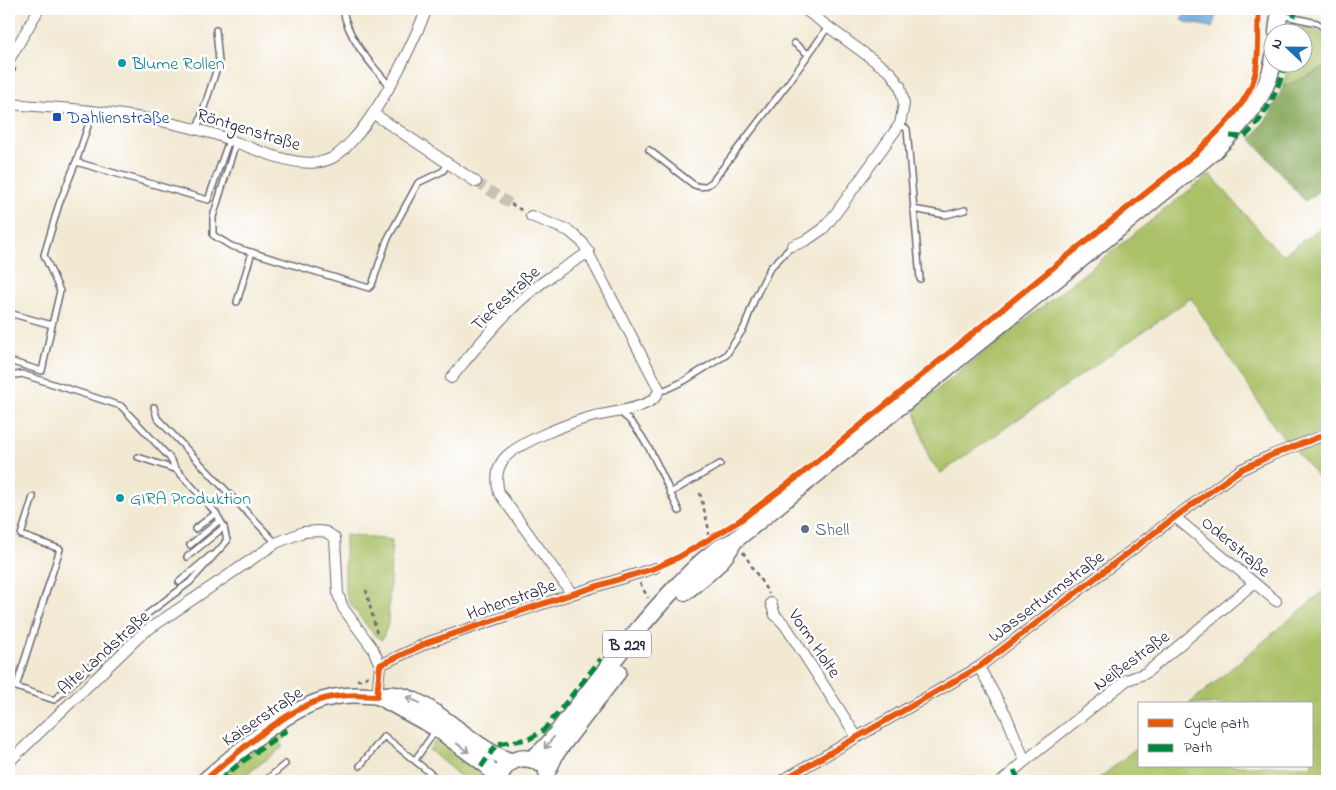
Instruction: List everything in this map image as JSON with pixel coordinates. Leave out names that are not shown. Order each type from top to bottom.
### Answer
[{"type":"main road","name":"B 229","points":[[531,758],[546,747],[608,666],[659,605],[712,553],[734,541],[1214,152],[1237,129],[1260,99],[1270,72]]},
{"type":"main road","name":"B 229","points":[[549,777],[556,753],[652,628],[684,593],[720,563],[729,552],[734,541]]},
{"type":"main road","name":"Kaiserstraße","points":[[204,781],[275,726],[304,707],[330,697],[390,694],[402,695],[420,703],[487,766],[498,781]]},
{"type":"main road","name":"Kaiserstraße","points":[[441,724],[503,759],[512,761]]},
{"type":"main road","points":[[498,781],[502,770],[512,761],[524,758],[531,758],[537,761],[549,777]]},
{"type":"street","points":[[12,63],[39,9]]},
{"type":"street","name":"Röntgenstraße","points":[[9,104],[93,110],[134,116],[197,130],[286,160],[317,163],[330,159],[340,153],[374,114],[411,47],[427,9]]},
{"type":"street","points":[[792,246],[807,240],[828,224],[900,124],[904,104],[900,86],[891,73],[804,9]]},
{"type":"street","points":[[374,114],[476,182]]},
{"type":"street","points":[[531,216],[569,231],[583,243],[659,389]]},
{"type":"street","name":"Tiefestraße","points":[[451,378],[486,335],[515,306],[546,280],[589,252]]},
{"type":"street","name":"Hohenstraße","points":[[572,594],[499,493],[496,483],[503,460],[511,451],[572,423],[651,401],[656,397],[659,389]]},
{"type":"street","name":"Wasserturmstraße","points":[[781,781],[979,667],[1175,517],[1240,470],[1254,462],[1327,434]]},
{"type":"street","name":"Oderstraße","points":[[1175,517],[1276,601]]},
{"type":"street","name":"Alte Landstraße","points":[[9,762],[143,633],[276,543],[302,532],[319,530],[335,538],[338,594],[343,608],[373,649],[380,665]]},
{"type":"street","name":"Hohenstraße","points":[[380,665],[429,642],[655,568]]},
{"type":"street","name":"Neißestraße","points":[[1002,781],[1024,761],[1127,680],[1146,673],[1254,583]]},
{"type":"street","name":"Vorm Holte","points":[[771,603],[775,615],[785,625],[857,737]]},
{"type":"street","points":[[377,696],[380,665]]},
{"type":"street","points":[[979,667],[1006,714],[1024,761]]},
{"type":"lane","points":[[343,9],[344,16],[360,50],[391,86]]},
{"type":"lane","points":[[1280,12],[1317,23],[1327,30]]},
{"type":"lane","points":[[648,150],[694,184],[705,187],[712,182],[732,156],[828,27]]},
{"type":"lane","points":[[197,130],[219,62],[216,30]]},
{"type":"lane","points":[[794,43],[808,54]]},
{"type":"lane","points":[[9,361],[42,371],[60,291],[44,255],[59,204],[76,162],[93,110]]},
{"type":"lane","points":[[900,124],[907,129],[920,279]]},
{"type":"lane","points":[[76,162],[208,200],[233,141]]},
{"type":"lane","points":[[233,141],[212,217],[213,235],[231,246],[369,288],[372,285],[387,240],[418,183],[443,171],[448,163]]},
{"type":"lane","points":[[913,209],[946,215],[965,210]]},
{"type":"lane","points":[[659,389],[665,390],[684,381],[726,355],[744,328],[755,298],[770,268],[792,246]]},
{"type":"lane","points":[[236,302],[252,252]]},
{"type":"lane","points":[[9,313],[52,325]]},
{"type":"lane","points":[[9,377],[22,374],[121,406],[169,457],[177,470],[216,513],[224,527],[227,541]]},
{"type":"lane","points":[[154,407],[157,418],[276,543]]},
{"type":"lane","points":[[618,411],[628,418],[641,435],[679,511]]},
{"type":"lane","points":[[138,457],[177,470]]},
{"type":"lane","points":[[670,493],[720,464]]},
{"type":"lane","points":[[33,497],[21,535],[60,549],[16,687],[54,700],[146,616],[190,582],[227,541]]},
{"type":"lane","points":[[195,528],[216,513]]},
{"type":"lane","points":[[190,545],[220,520]]},
{"type":"lane","points":[[187,557],[224,527]]},
{"type":"lane","points":[[179,582],[227,541]]},
{"type":"lane","points":[[415,760],[441,724]]},
{"type":"lane","points":[[360,766],[384,736],[440,781]]},
{"type":"lane","points":[[264,781],[285,764]]},
{"type":"path","points":[[12,63],[13,84],[16,92],[21,96]]},
{"type":"path","points":[[706,541],[711,539]]},
{"type":"path","points":[[655,568],[699,545]]},
{"type":"path","points":[[366,590],[377,638]]},
{"type":"path","points":[[352,681],[364,679],[370,671]]},
{"type":"green space","points":[[1314,30],[1325,35],[1327,38],[1327,67],[1283,87],[1287,72],[1314,72]]},
{"type":"green space","points":[[1327,67],[1327,185],[1305,201],[1251,139],[1270,114],[1283,87]]},
{"type":"green space","points":[[1210,174],[1283,255],[1327,223],[1327,429],[1289,444],[1274,426],[1191,298],[941,473],[929,459],[914,408]]},
{"type":"green space","points":[[1327,440],[1327,487],[1296,452]]},
{"type":"green space","points":[[345,535],[392,540],[388,624],[382,640],[374,635],[348,601],[345,587]]},
{"type":"green space","points":[[1327,588],[1327,781],[1096,781],[1138,747],[1138,768],[1314,768],[1314,702],[1191,702]]},
{"type":"green space","points":[[282,728],[289,734],[280,743],[283,747],[240,779],[241,781],[213,781]]},
{"type":"green space","points":[[441,741],[481,770],[486,781],[466,781],[429,750],[434,743]]},
{"type":"water","points":[[1189,9],[1215,9],[1216,15],[1212,28],[1188,23],[1181,19]]},
{"type":"tunnel","points":[[476,182],[511,204]]},
{"type":"marked path","points":[[1293,22],[1295,9]]},
{"type":"marked path","points":[[1230,136],[1244,137],[1252,129],[1270,103],[1283,72]]},
{"type":"marked path","points":[[481,767],[497,744],[529,739],[543,731],[601,659]]},
{"type":"marked path","points":[[219,781],[239,764],[287,730]]},
{"type":"marked path","points":[[1014,770],[1019,781]]},
{"type":"cycle path","points":[[204,781],[259,735],[290,714],[306,706],[320,700],[341,696],[377,696],[380,665],[429,642],[655,568],[679,557],[739,521],[800,475],[1197,152],[1231,117],[1246,97],[1251,86],[1255,75],[1257,59],[1259,9]]},
{"type":"cycle path","points":[[781,781],[979,667],[1175,517],[1240,470],[1272,455],[1327,434]]},
{"type":"place","name":"Blume Rollen","points":[[122,63]]},
{"type":"place","name":"Dahlienstraße","points":[[57,117]]},
{"type":"place","name":"GIRA Produktion","points":[[120,498]]},
{"type":"place","name":"Shell","points":[[805,529]]}]
